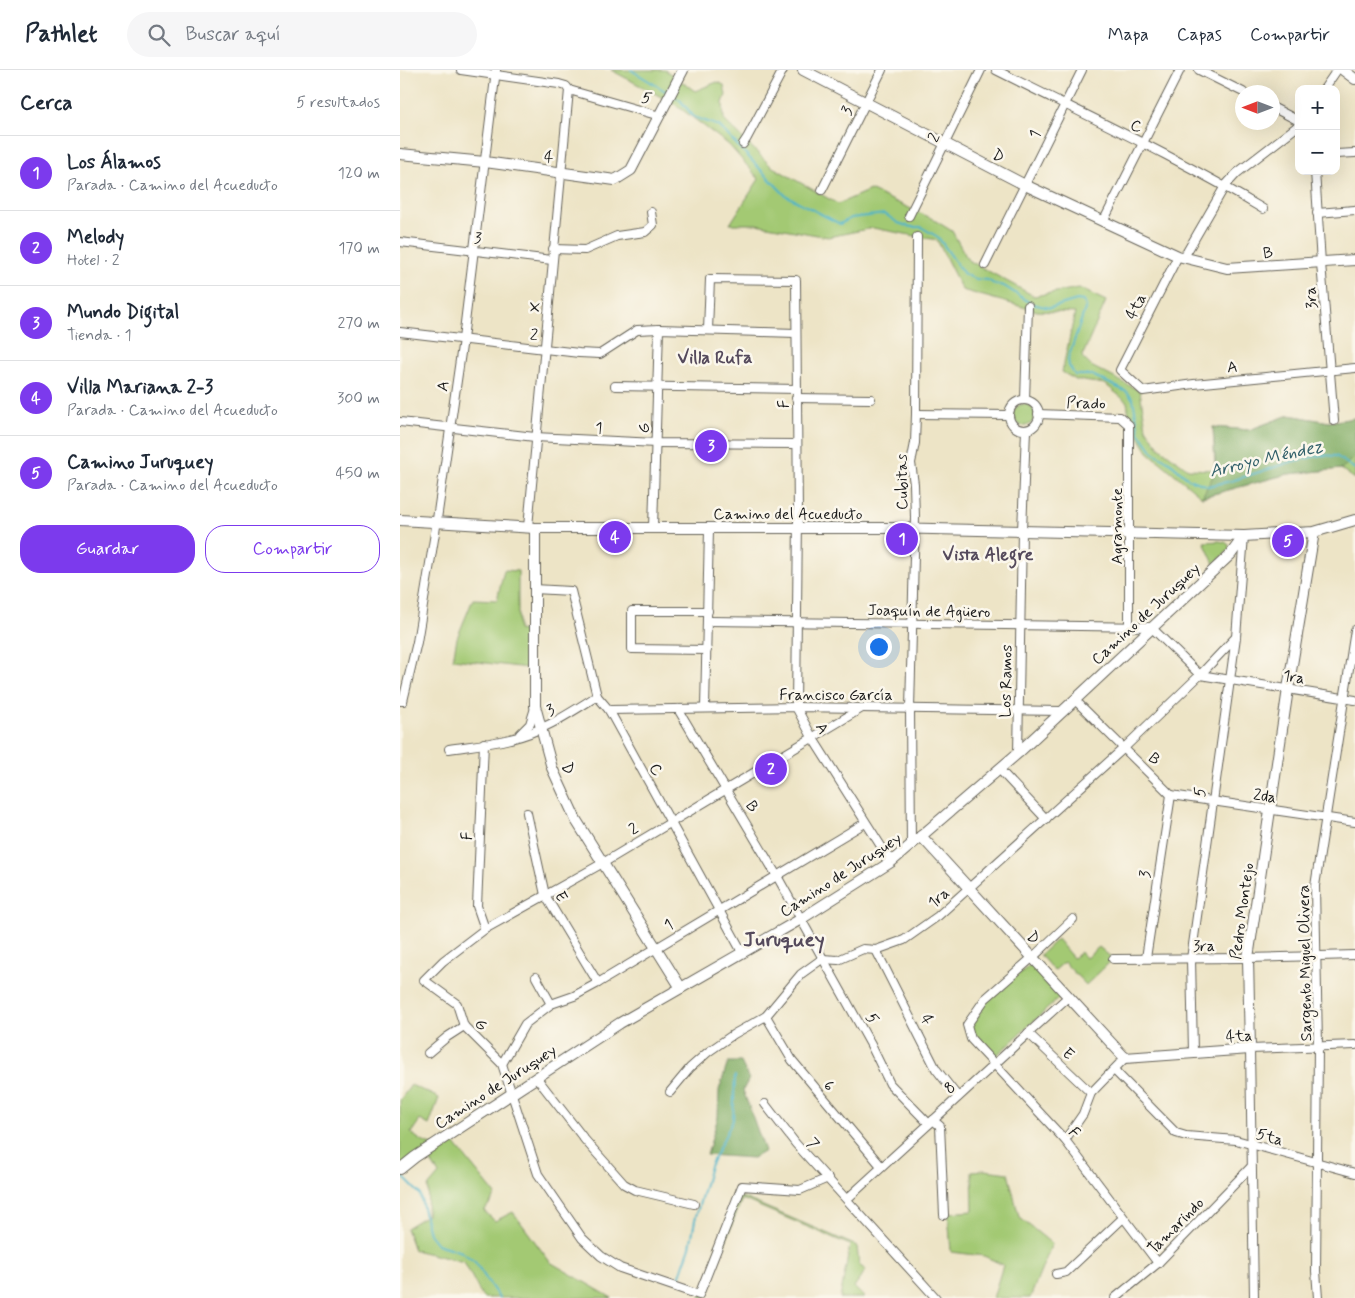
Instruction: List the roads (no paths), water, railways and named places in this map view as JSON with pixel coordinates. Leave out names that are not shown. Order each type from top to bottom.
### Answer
[{"type":"street","name":"5","points":[[461,70],[496,72],[559,84],[566,86],[569,90],[660,116],[683,70]]},
{"type":"street","points":[[743,144],[783,70]]},
{"type":"street","name":"D","points":[[804,70],[1025,185],[1181,257]]},
{"type":"street","name":"3","points":[[822,190],[882,70]]},
{"type":"street","name":"2","points":[[909,216],[981,70]]},
{"type":"street","name":"C","points":[[996,70],[1143,143],[1225,186],[1263,209]]},
{"type":"street","name":"1","points":[[985,265],[1082,70]]},
{"type":"street","points":[[1103,222],[1180,70]]},
{"type":"street","points":[[1199,70],[1235,88]]},
{"type":"street","points":[[1327,85],[1336,70]]},
{"type":"street","name":"A","points":[[400,701],[403,701],[417,642],[437,522],[463,339],[496,72]]},
{"type":"street","name":"X","points":[[531,528],[535,437],[569,90]]},
{"type":"street","points":[[1280,111],[1295,118]]},
{"type":"street","name":"4","points":[[400,154],[485,162],[615,180],[631,170],[660,116]]},
{"type":"street","name":"4ta","points":[[1120,370],[1181,257],[1225,186],[1237,173],[1295,128]]},
{"type":"street","points":[[1340,154],[1355,153]]},
{"type":"street","name":"3ra","points":[[1315,175],[1334,421]]},
{"type":"street","points":[[1317,213],[1355,210]]},
{"type":"street","points":[[553,249],[585,250],[617,236],[645,232],[654,225],[651,212]]},
{"type":"street","name":"Cubitas","points":[[911,846],[910,708],[914,484],[911,463],[915,443],[916,414],[917,238]]},
{"type":"street","name":"3","points":[[400,242],[552,260]]},
{"type":"street","name":"B","points":[[1181,257],[1227,268],[1355,260]]},
{"type":"street","name":"F","points":[[708,330],[710,279],[796,280],[798,528]]},
{"type":"street","points":[[1025,400],[1028,306]]},
{"type":"street","points":[[659,329],[796,334]]},
{"type":"street","name":"2","points":[[400,332],[600,354],[637,330],[659,329]]},
{"type":"street","name":"G","points":[[653,528],[659,329]]},
{"type":"street","name":"A","points":[[1120,370],[1143,391],[1355,368]]},
{"type":"street","points":[[615,386],[797,390]]},
{"type":"street","points":[[796,398],[871,399]]},
{"type":"street","points":[[1025,400],[1033,404],[1038,414],[1034,426],[1026,430],[1021,430],[1012,425],[1009,415],[1012,406],[1025,400]]},
{"type":"street","points":[[916,414],[1009,415]]},
{"type":"street","name":"Prado","points":[[1038,414],[1120,417],[1129,425]]},
{"type":"street","name":"1","points":[[400,422],[535,437],[656,443],[797,444]]},
{"type":"street","name":"Agramonte","points":[[1129,425],[1129,628]]},
{"type":"street","name":"Los Ramos","points":[[1018,752],[1026,430]]},
{"type":"street","name":"Camino del Acueducto","points":[[400,520],[531,528],[914,529],[1244,536],[1314,532],[1355,520]]},
{"type":"street","name":"D","points":[[531,528],[534,589],[535,706],[552,768],[576,820],[681,988]]},
{"type":"street","points":[[706,708],[709,528]]},
{"type":"street","name":"A","points":[[798,528],[796,707],[812,737],[891,862]]},
{"type":"street","name":"Pedro Montejo","points":[[1254,1298],[1248,958],[1288,689],[1314,532]]},
{"type":"street","name":"5","points":[[1193,1052],[1191,959],[1236,637],[1244,536]]},
{"type":"street","name":"Camino de Juruquey","points":[[400,1169],[415,1157],[620,1023],[801,919],[891,862],[999,769],[1075,700],[1231,554],[1244,536]]},
{"type":"street","name":"C","points":[[534,589],[571,592],[597,696],[609,710],[742,952]]},
{"type":"street","points":[[707,650],[632,649],[632,611],[708,611]]},
{"type":"street","name":"Joaquín de Agüero","points":[[707,621],[1151,627]]},
{"type":"street","points":[[1151,627],[1200,674]]},
{"type":"street","name":"Sargento Miguel Olivera","points":[[1318,1298],[1316,1270],[1318,1046],[1315,886],[1355,630]]},
{"type":"street","name":"1ra","points":[[822,958],[838,960],[863,949],[876,950],[904,940],[938,916],[1124,748],[1236,637]]},
{"type":"street","name":"1ra","points":[[1200,674],[1355,700]]},
{"type":"street","name":"3","points":[[449,749],[511,739],[566,716],[597,696]]},
{"type":"street","name":"B","points":[[1075,700],[1170,795]]},
{"type":"street","name":"3","points":[[511,739],[524,732],[530,724],[535,706]]},
{"type":"street","name":"Francisco García","points":[[609,710],[796,707],[1062,711]]},
{"type":"street","name":"2","points":[[424,980],[444,961],[485,929],[603,863],[862,708]]},
{"type":"street","name":"B","points":[[678,709],[801,919]]},
{"type":"street","name":"F","points":[[484,743],[478,906],[485,929]]},
{"type":"street","points":[[999,769],[1046,819]]},
{"type":"street","name":"3","points":[[1146,958],[1170,795]]},
{"type":"street","name":"2da","points":[[1170,795],[1355,822]]},
{"type":"street","name":"E","points":[[527,812],[545,895],[598,983]]},
{"type":"street","name":"1","points":[[502,1064],[524,1024],[551,1004],[574,996],[598,983],[865,823]]},
{"type":"street","name":"D","points":[[921,836],[1125,1058]]},
{"type":"street","name":"5","points":[[801,919],[871,1045],[890,1084],[931,1122]]},
{"type":"street","points":[[1033,957],[1073,919]]},
{"type":"street","name":"4","points":[[876,950],[936,1069],[958,1098]]},
{"type":"street","name":"3ra","points":[[1113,959],[1355,955]]},
{"type":"street","name":"F","points":[[1033,957],[984,999],[967,1025],[971,1039],[1065,1140],[1158,1263]]},
{"type":"street","points":[[670,1092],[690,1068],[708,1052],[734,1034],[766,1016],[801,974],[822,958]]},
{"type":"street","points":[[536,977],[551,1004]]},
{"type":"street","name":"G","points":[[424,980],[457,1004],[464,1026],[502,1064]]},
{"type":"street","name":"8","points":[[847,1199],[1069,996]]},
{"type":"street","name":"6","points":[[766,1016],[792,1060],[881,1166]]},
{"type":"street","points":[[428,1053],[447,1036],[464,1026]]},
{"type":"street","name":"E","points":[[1028,1033],[1091,1093]]},
{"type":"street","name":"4ta","points":[[1125,1058],[1193,1052],[1355,1045]]},
{"type":"street","points":[[1065,1140],[1083,1114],[1091,1093],[1125,1058]]},
{"type":"street","points":[[502,1064],[510,1094],[538,1174],[582,1238],[601,1256],[620,1268],[700,1295],[742,1186],[800,1190],[828,1178]]},
{"type":"street","name":"5ta","points":[[1114,1070],[1176,1133],[1186,1136],[1236,1140],[1355,1173]]},
{"type":"street","points":[[536,1077],[585,1140],[624,1184],[634,1190],[694,1204]]},
{"type":"street","name":"7","points":[[765,1104],[796,1144],[936,1298]]},
{"type":"street","points":[[931,1122],[940,1126],[944,1215]]},
{"type":"street","name":"Tamarindo","points":[[1115,1298],[1158,1263],[1251,1167]]},
{"type":"street","points":[[1056,1274],[1066,1272],[1123,1218]]},
{"type":"waterway","name":"Arroyo Méndez","points":[[631,70],[667,92]]},
{"type":"waterway","name":"Arroyo Méndez","points":[[673,96],[680,100],[694,117],[719,126],[785,195],[840,224],[851,218],[885,214],[898,223],[911,227],[921,227],[938,237],[964,274],[1004,286],[1032,304],[1050,308],[1077,300],[1083,301],[1086,306],[1068,359],[1069,366],[1075,375],[1092,375],[1127,392],[1133,399],[1139,432],[1153,452],[1171,463],[1189,479],[1208,486],[1231,481],[1294,461],[1322,455],[1336,456],[1355,469]]},
{"type":"waterway","points":[[679,1278],[690,1247],[695,1220],[710,1166],[733,1120],[735,1076]]},
{"type":"waterway","points":[[400,1174],[420,1194],[429,1234],[437,1244],[462,1252],[475,1262],[499,1298]]},
{"type":"waterway","points":[[671,1298],[673,1294]]},
{"type":"place","name":"Mundo Digital","points":[[711,446]]},
{"type":"place","name":"Villa Mariana 2-3","points":[[615,537]]},
{"type":"place","name":"Los Álamos","points":[[902,539]]},
{"type":"place","name":"Camino Juruquey","points":[[1288,541]]},
{"type":"place","name":"Melody","points":[[771,769]]},
{"type":"district","name":"Villa Rufa","points":[[715,357]]},
{"type":"district","name":"Vista Alegre","points":[[988,554]]},
{"type":"district","name":"Juruquey","points":[[784,939]]}]
